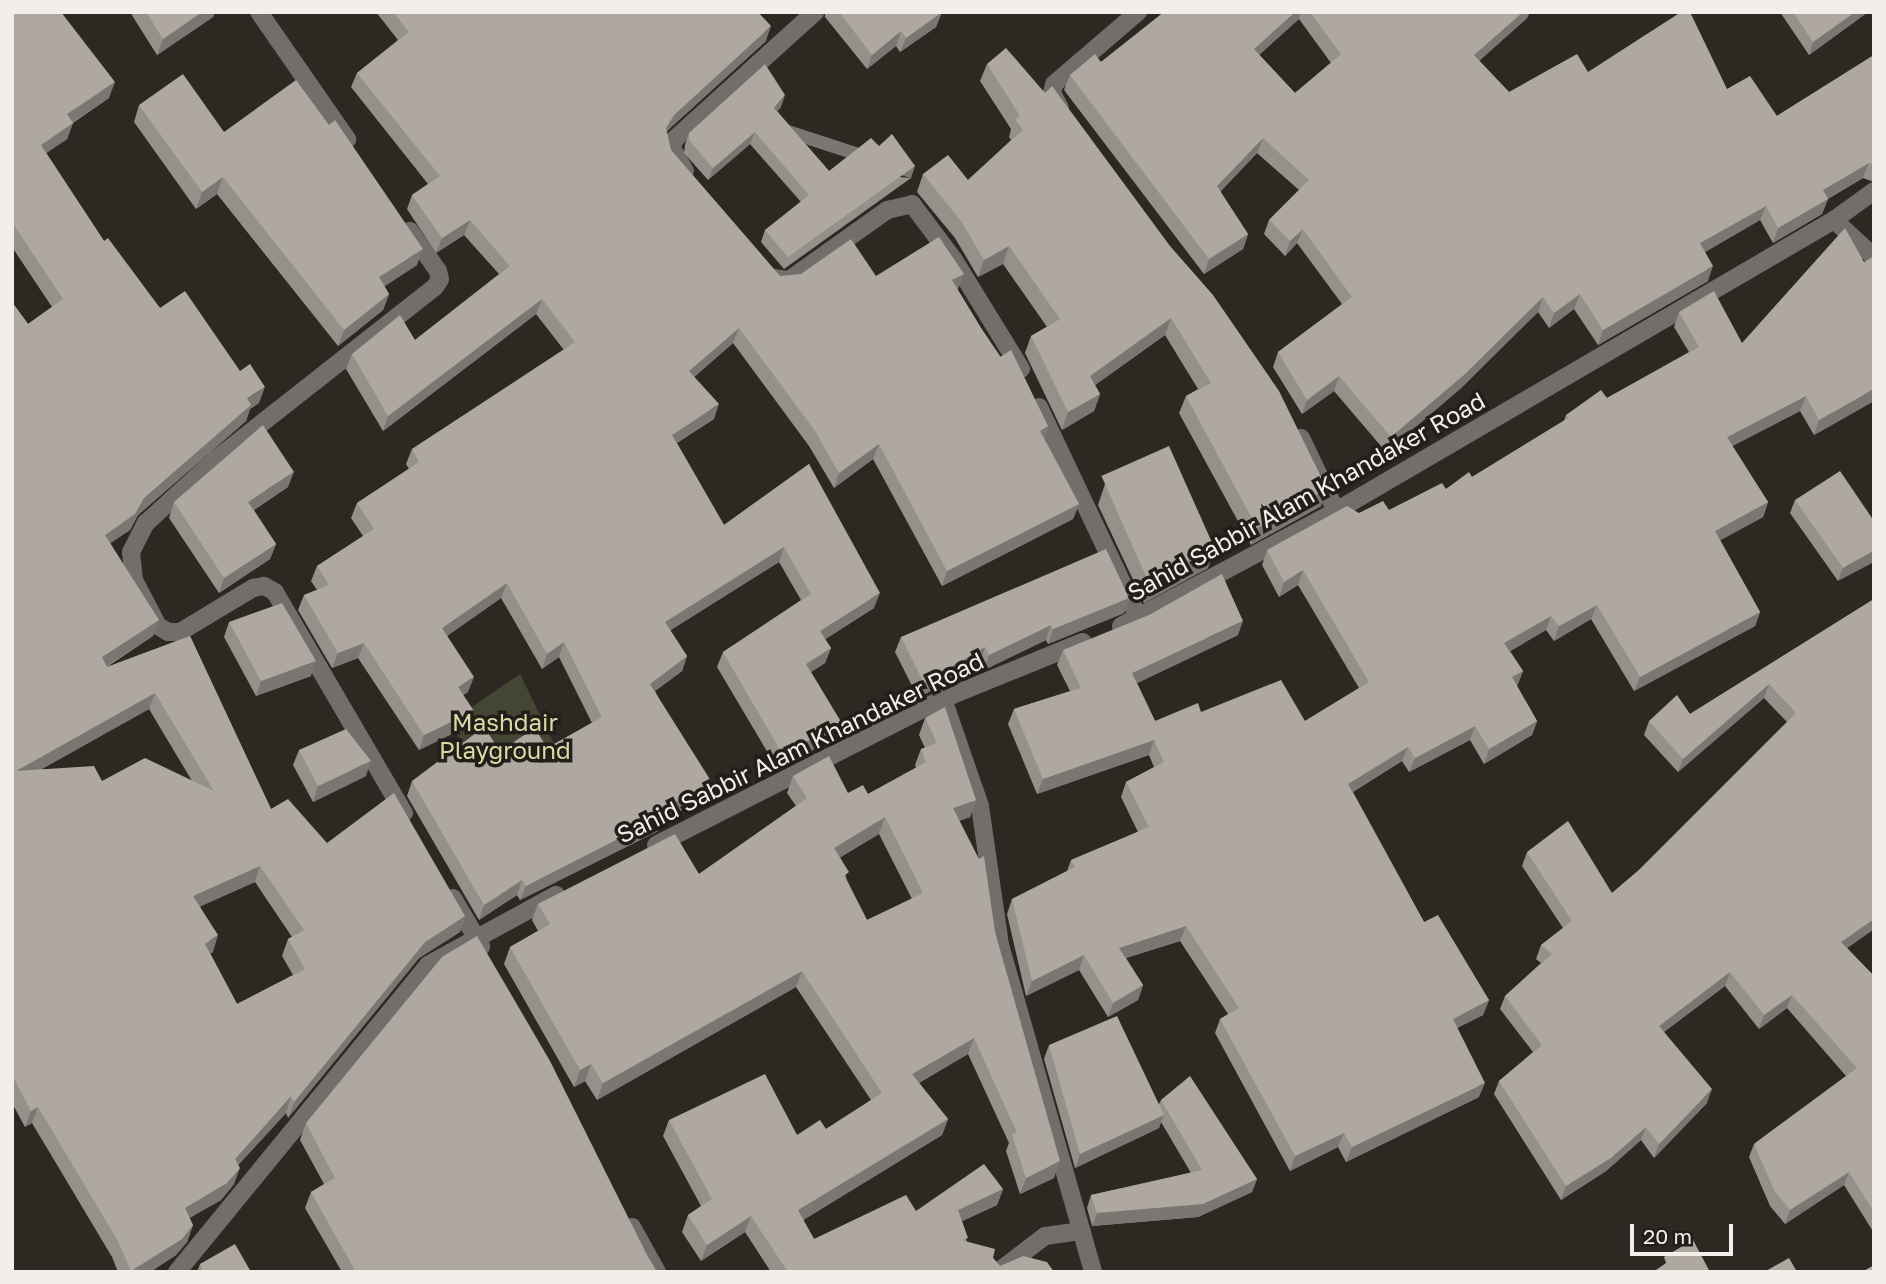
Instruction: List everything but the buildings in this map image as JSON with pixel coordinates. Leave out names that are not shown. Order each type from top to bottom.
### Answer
[{"type":"street","points":[[259,12],[360,159]]},
{"type":"street","points":[[700,190],[674,158],[671,147],[676,138],[815,12]]},
{"type":"street","points":[[1072,122],[1056,103],[1054,84],[1138,12]]},
{"type":"street","name":"Sahid Sabbir Alam Khandaker Road","points":[[635,855],[943,699],[1139,619],[1336,511],[1834,220],[1874,191]]},
{"type":"street","points":[[761,264],[779,281],[789,280],[887,210],[912,204],[954,260],[1030,388],[1139,619]]},
{"type":"street","points":[[399,215],[438,271],[440,279],[435,287],[215,460],[146,523],[131,552],[134,580],[158,626],[168,632],[180,632],[253,588],[264,586],[275,592],[413,829]]},
{"type":"street","points":[[1834,220],[1874,257]]},
{"type":"street","points":[[1295,425],[1336,511]]},
{"type":"street","points":[[943,699],[980,806],[1000,945],[1093,1272]]},
{"type":"street","points":[[441,877],[489,959]]},
{"type":"street","points":[[177,1272],[428,965],[475,936],[574,886]]},
{"type":"street","points":[[621,1205],[657,1272]]},
{"type":"street","points":[[998,1272],[1045,1236],[1082,1231]]},
{"type":"green space","name":"Mashdair Playground","points":[[520,674],[597,831],[532,865],[450,722]]}]
